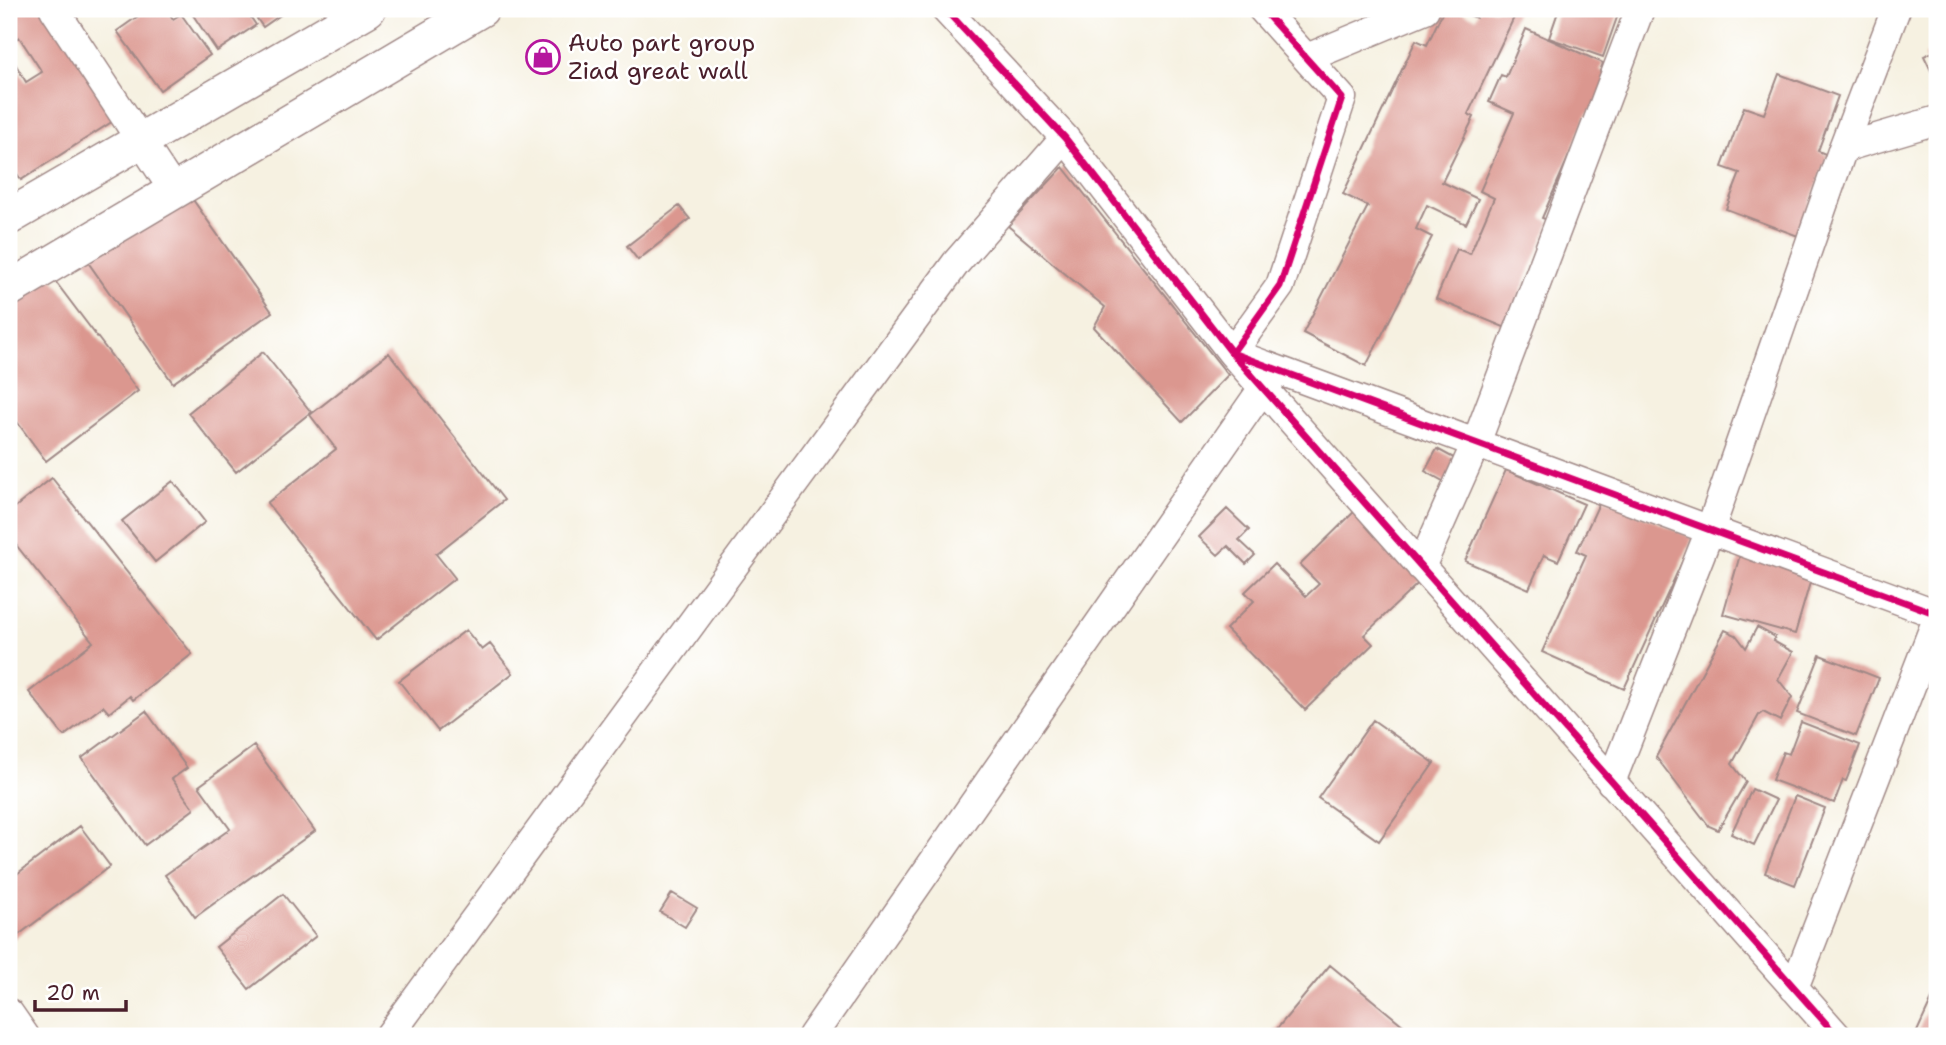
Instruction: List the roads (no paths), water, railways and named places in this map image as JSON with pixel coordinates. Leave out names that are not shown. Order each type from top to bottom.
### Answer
[{"type":"street","points":[[54,9],[174,191]]},
{"type":"street","points":[[9,218],[368,9]]},
{"type":"street","points":[[9,289],[481,9]]},
{"type":"street","points":[[945,9],[1065,138],[1232,353],[1271,379],[1476,443],[1937,616],[1794,988]]},
{"type":"street","points":[[1232,353],[1280,286],[1342,97],[1262,9]]},
{"type":"street","points":[[1307,58],[1424,9]]},
{"type":"street","points":[[1421,567],[1476,443],[1640,9]]},
{"type":"street","points":[[1611,782],[1710,530],[1843,148],[1896,9]]},
{"type":"street","points":[[1843,148],[1937,120]]},
{"type":"street","points":[[389,1036],[956,263],[1065,138]]},
{"type":"street","points":[[1271,379],[1421,567],[1837,1036]]},
{"type":"street","points":[[812,1036],[1271,379]]},
{"type":"street","points":[[9,1013],[25,1036]]},
{"type":"place","name":"Auto part group Ziad great wall","points":[[543,57]]}]
